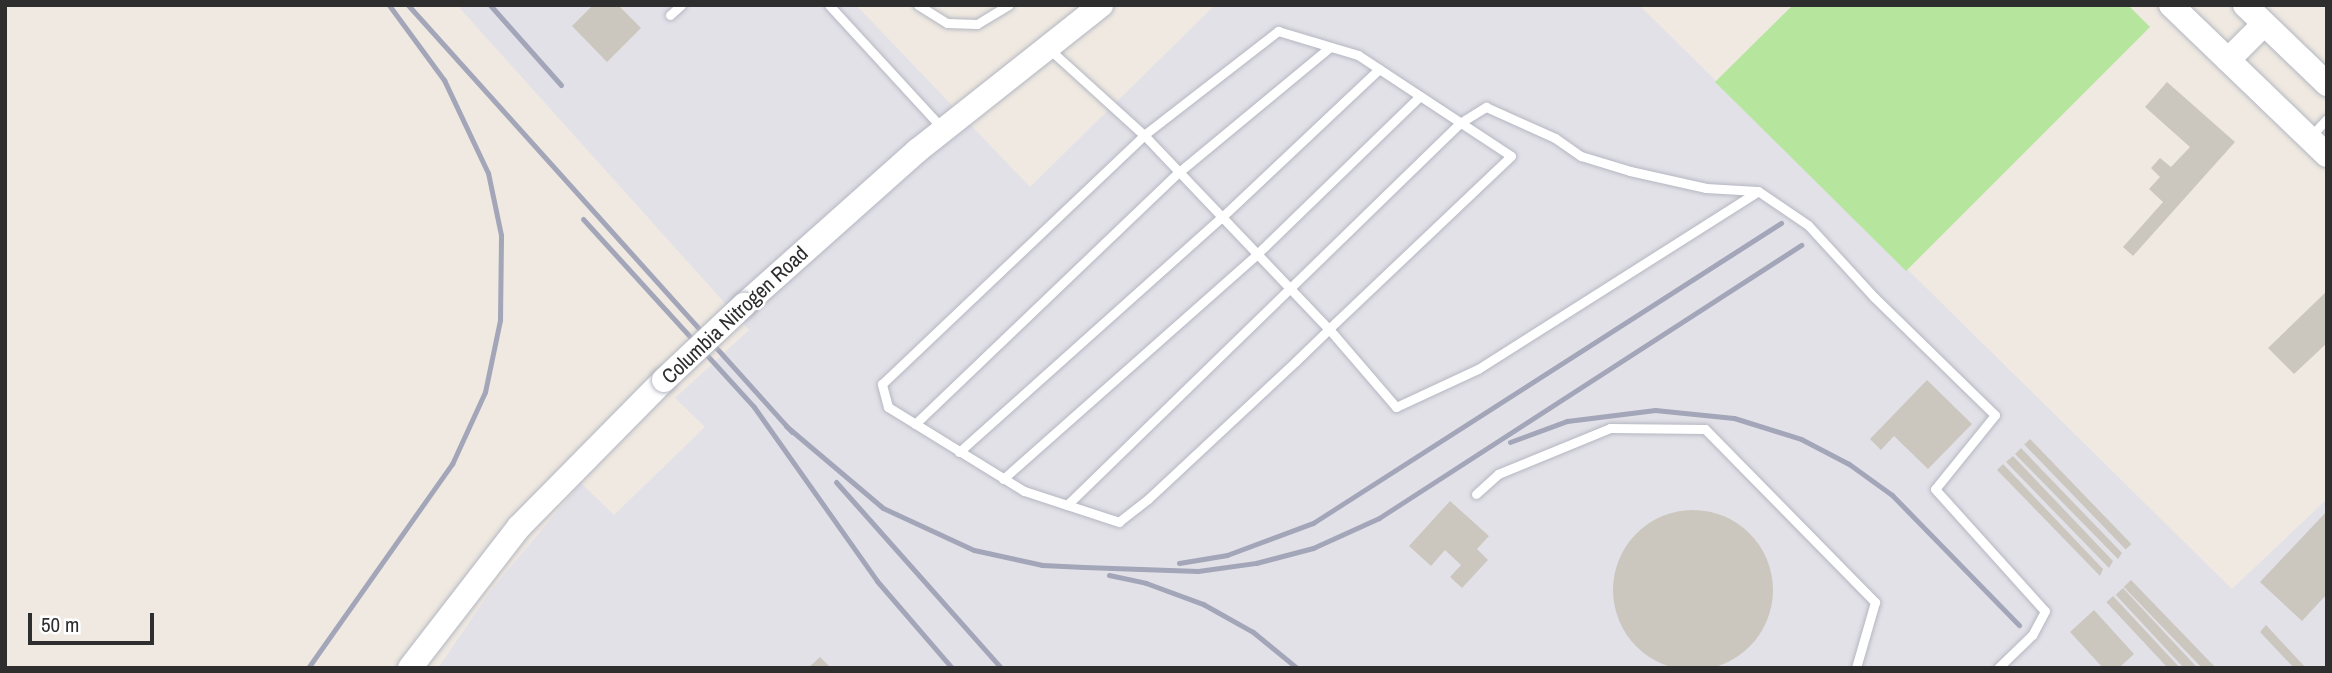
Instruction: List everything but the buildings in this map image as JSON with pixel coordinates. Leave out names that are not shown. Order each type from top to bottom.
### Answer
[{"type":"street","name":"Columbia Nitrogen Road","points":[[410,668],[519,527],[664,380],[744,305],[943,130],[1101,5]]},
{"type":"street","points":[[2171,5],[2318,147]]},
{"type":"street","points":[[2245,5],[2327,85]]},
{"type":"street","points":[[2228,60],[2264,24]]},
{"type":"lane","points":[[670,15],[681,5]]},
{"type":"lane","points":[[830,5],[943,130]]},
{"type":"lane","points":[[918,5],[947,23],[977,24],[1009,5]]},
{"type":"lane","points":[[1278,31],[1331,47],[1359,55],[1510,156],[1329,329],[1119,522],[1067,505],[1003,479],[888,407],[882,384],[1144,135],[1278,31]]},
{"type":"lane","points":[[1046,47],[1144,135],[1329,329],[1396,407],[1478,369],[1758,191]]},
{"type":"lane","points":[[915,424],[1179,172],[1331,47]]},
{"type":"lane","points":[[959,452],[1222,217],[1379,69]]},
{"type":"lane","points":[[1003,479],[1257,254],[1420,96]]},
{"type":"lane","points":[[1067,505],[1460,123],[1486,107],[1555,138],[1581,156],[1630,172],[1706,188],[1758,191],[1808,225],[1995,415],[1934,489],[2045,611],[2032,635],[1998,668]]},
{"type":"lane","points":[[2318,147],[2327,119]]},
{"type":"lane","points":[[1476,494],[1498,474],[1610,428],[1705,429],[1875,602],[1856,668]]},
{"type":"shaded area","points":[[457,5],[856,5],[1030,187],[1215,5],[1639,5],[2232,589],[2327,499],[2327,668],[438,668],[492,589],[581,483],[614,515],[705,427],[675,398],[749,330]]},
{"type":"green space","points":[[1793,5],[2128,5],[2150,27],[1906,271],[1715,82]]},
{"type":"railway","points":[[308,668],[452,464],[485,392],[500,320],[501,235],[488,173],[444,80],[389,5]]},
{"type":"railway","points":[[408,5],[792,432]]},
{"type":"railway","points":[[490,5],[561,85]]},
{"type":"railway","points":[[583,219],[754,407],[877,581],[952,668]]},
{"type":"railway","points":[[1179,563],[1227,555],[1313,523],[1781,223]]},
{"type":"railway","points":[[786,426],[883,508],[974,550],[1042,565],[1084,567],[1198,571],[1256,563],[1313,548],[1379,518],[1801,245]]},
{"type":"railway","points":[[1510,442],[1567,421],[1655,410],[1734,418],[1801,439],[1849,464],[1892,495],[2019,625]]},
{"type":"railway","points":[[836,482],[1001,668]]},
{"type":"railway","points":[[1109,575],[1146,583],[1203,604],[1253,632],[1297,668]]}]
